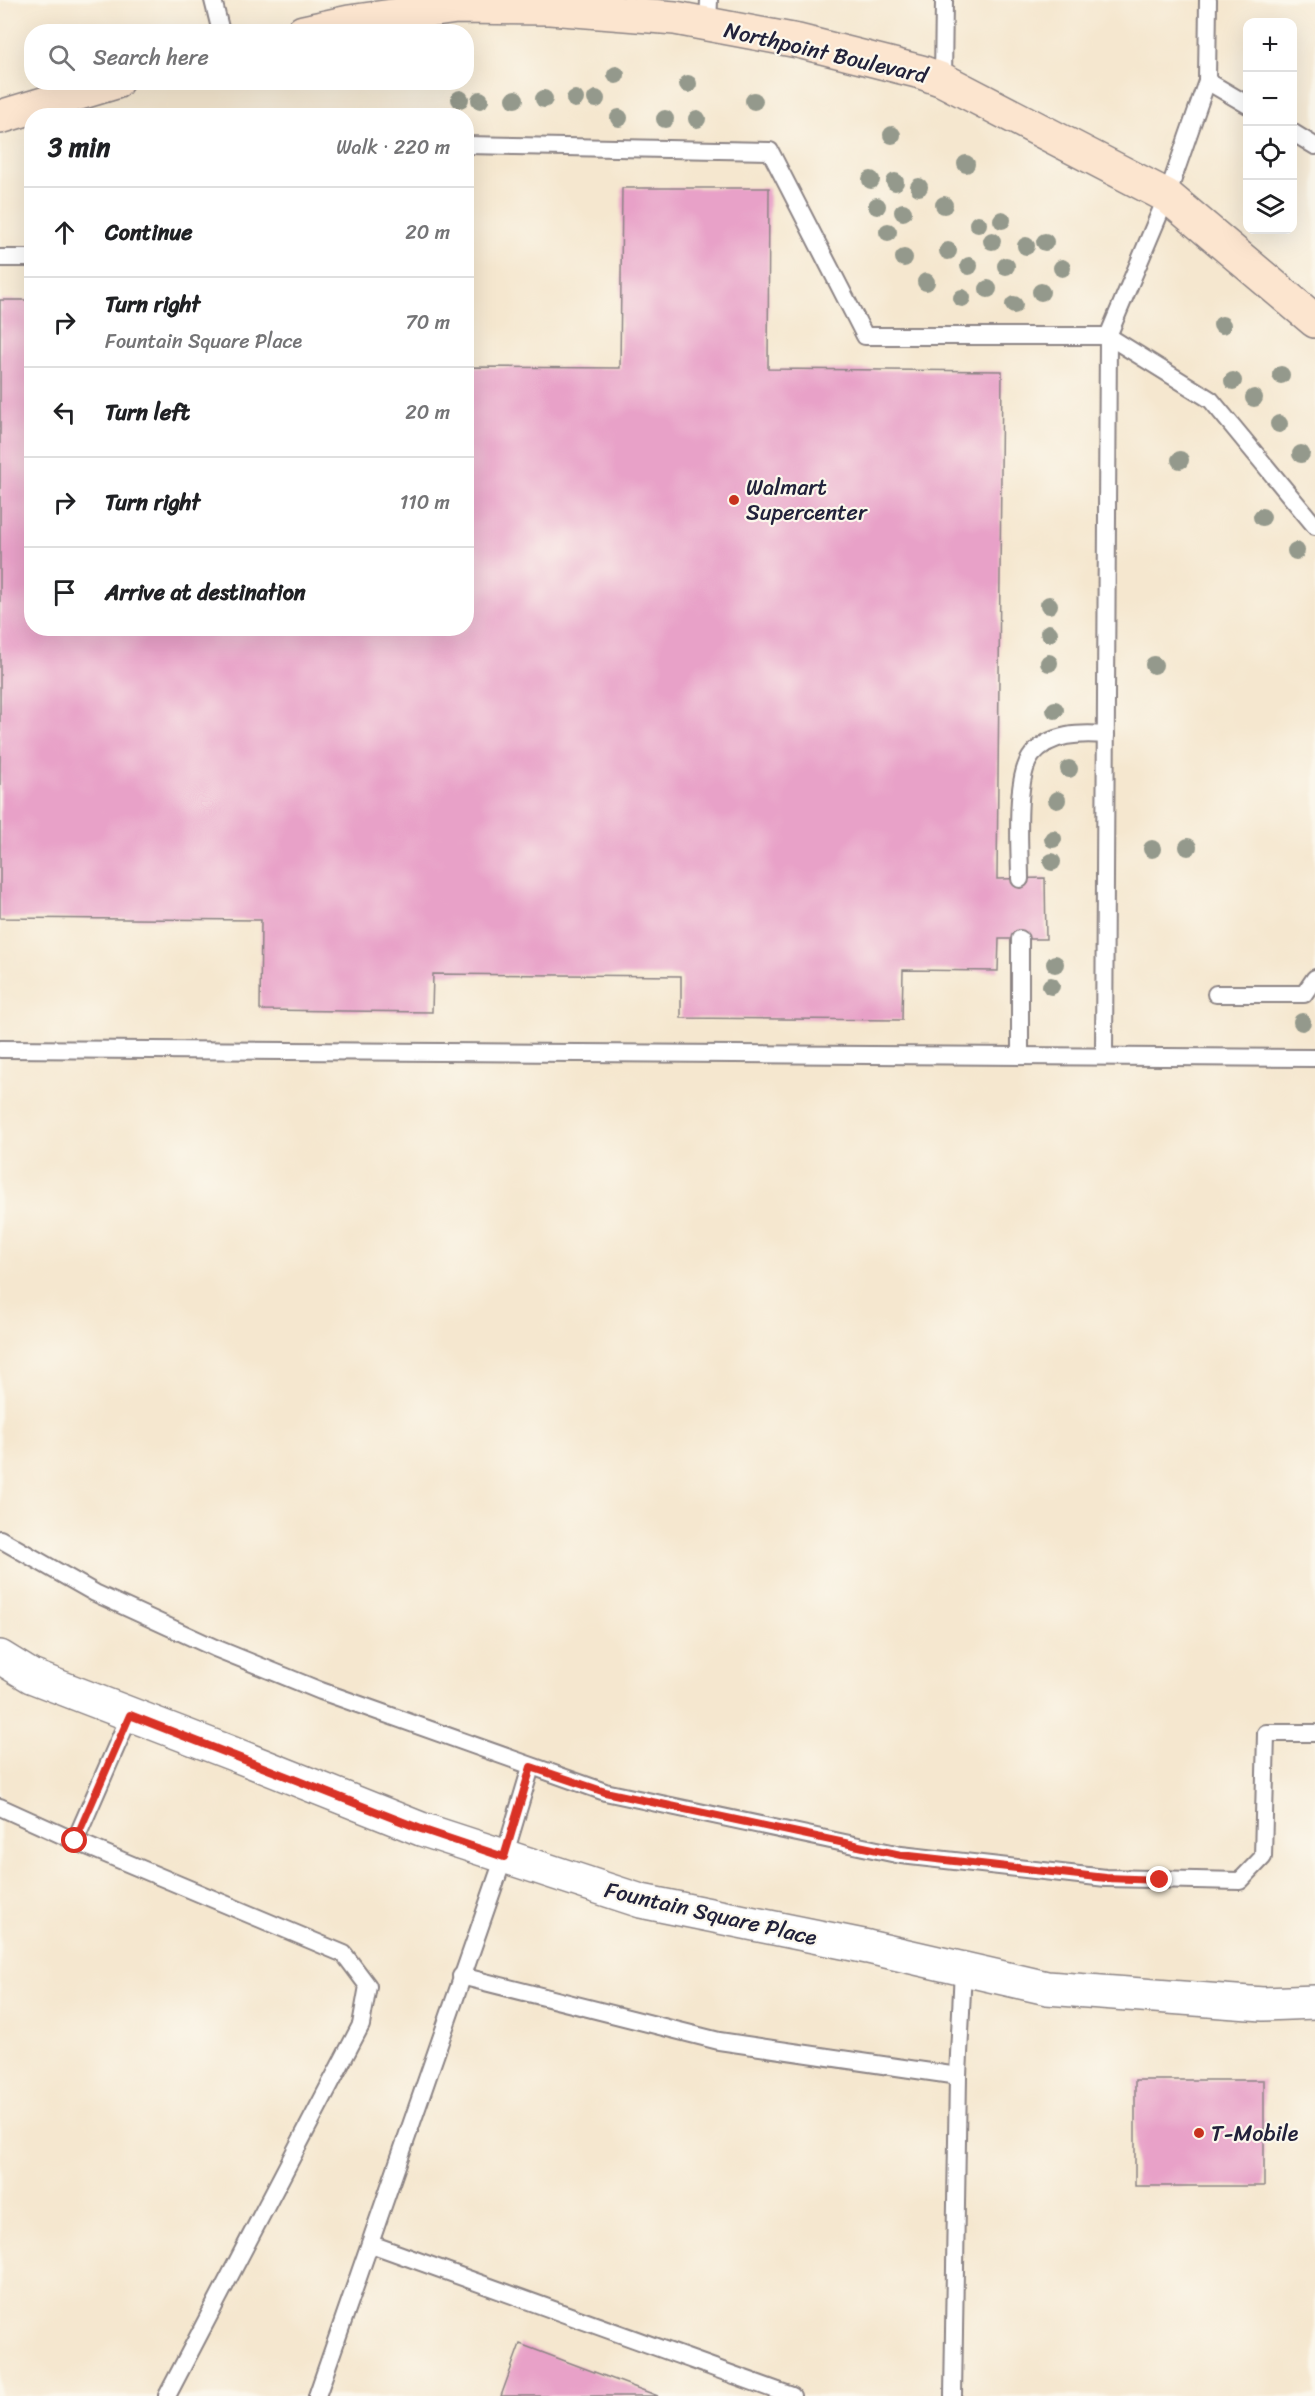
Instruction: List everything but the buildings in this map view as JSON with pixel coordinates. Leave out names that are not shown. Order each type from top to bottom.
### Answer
[{"type":"main road","name":"Northpoint Boulevard","points":[[325,24],[363,10],[457,7],[600,6],[675,18],[708,12],[798,41],[921,72],[943,81],[1167,196],[1315,321]]},
{"type":"main road","points":[[30,108],[89,90]]},
{"type":"main road","points":[[0,117],[24,110]]},
{"type":"street","name":"Fountain Square Place","points":[[0,1657],[31,1676],[421,1829],[641,1901],[1047,1988],[1263,2004],[1315,2002]]},
{"type":"lane","points":[[213,0],[219,24]]},
{"type":"lane","points":[[943,81],[944,0]]},
{"type":"lane","points":[[1104,1056],[1108,336],[1167,196],[1207,81],[1208,0]]},
{"type":"lane","points":[[1207,81],[1243,102]]},
{"type":"lane","points":[[1297,135],[1315,146]]},
{"type":"lane","points":[[474,145],[770,152],[865,336],[1108,336],[1211,400],[1315,526]]},
{"type":"lane","points":[[0,258],[24,258]]},
{"type":"lane","points":[[1020,879],[1021,783],[1032,755],[1053,740],[1080,732],[1106,735]]},
{"type":"lane","points":[[1020,939],[1020,1056]]},
{"type":"lane","points":[[1216,994],[1304,994],[1315,978]]},
{"type":"lane","points":[[0,1049],[1315,1058]]},
{"type":"lane","points":[[0,1539],[95,1593],[214,1648],[321,1691],[531,1767],[605,1792],[901,1855],[1106,1878],[1240,1881],[1263,1857],[1266,1733],[1315,1733]]},
{"type":"lane","points":[[75,1841],[130,1715]]},
{"type":"lane","points":[[317,2396],[504,1857],[531,1767]]},
{"type":"lane","points":[[0,1807],[344,1954],[368,1986],[361,2025],[167,2396]]},
{"type":"lane","points":[[953,2396],[957,2076],[963,1969]]},
{"type":"lane","points":[[461,1977],[719,2041],[957,2076]]},
{"type":"lane","points":[[370,2244],[792,2396]]},
{"type":"place","name":"Walmart Supercenter","points":[[734,500]]},
{"type":"place","name":"T-Mobile","points":[[1199,2133]]},
{"type":"route","points":[[75,1841],[130,1715],[421,1829],[504,1857],[531,1767],[605,1792],[901,1855],[1106,1878],[1160,1880]]}]
